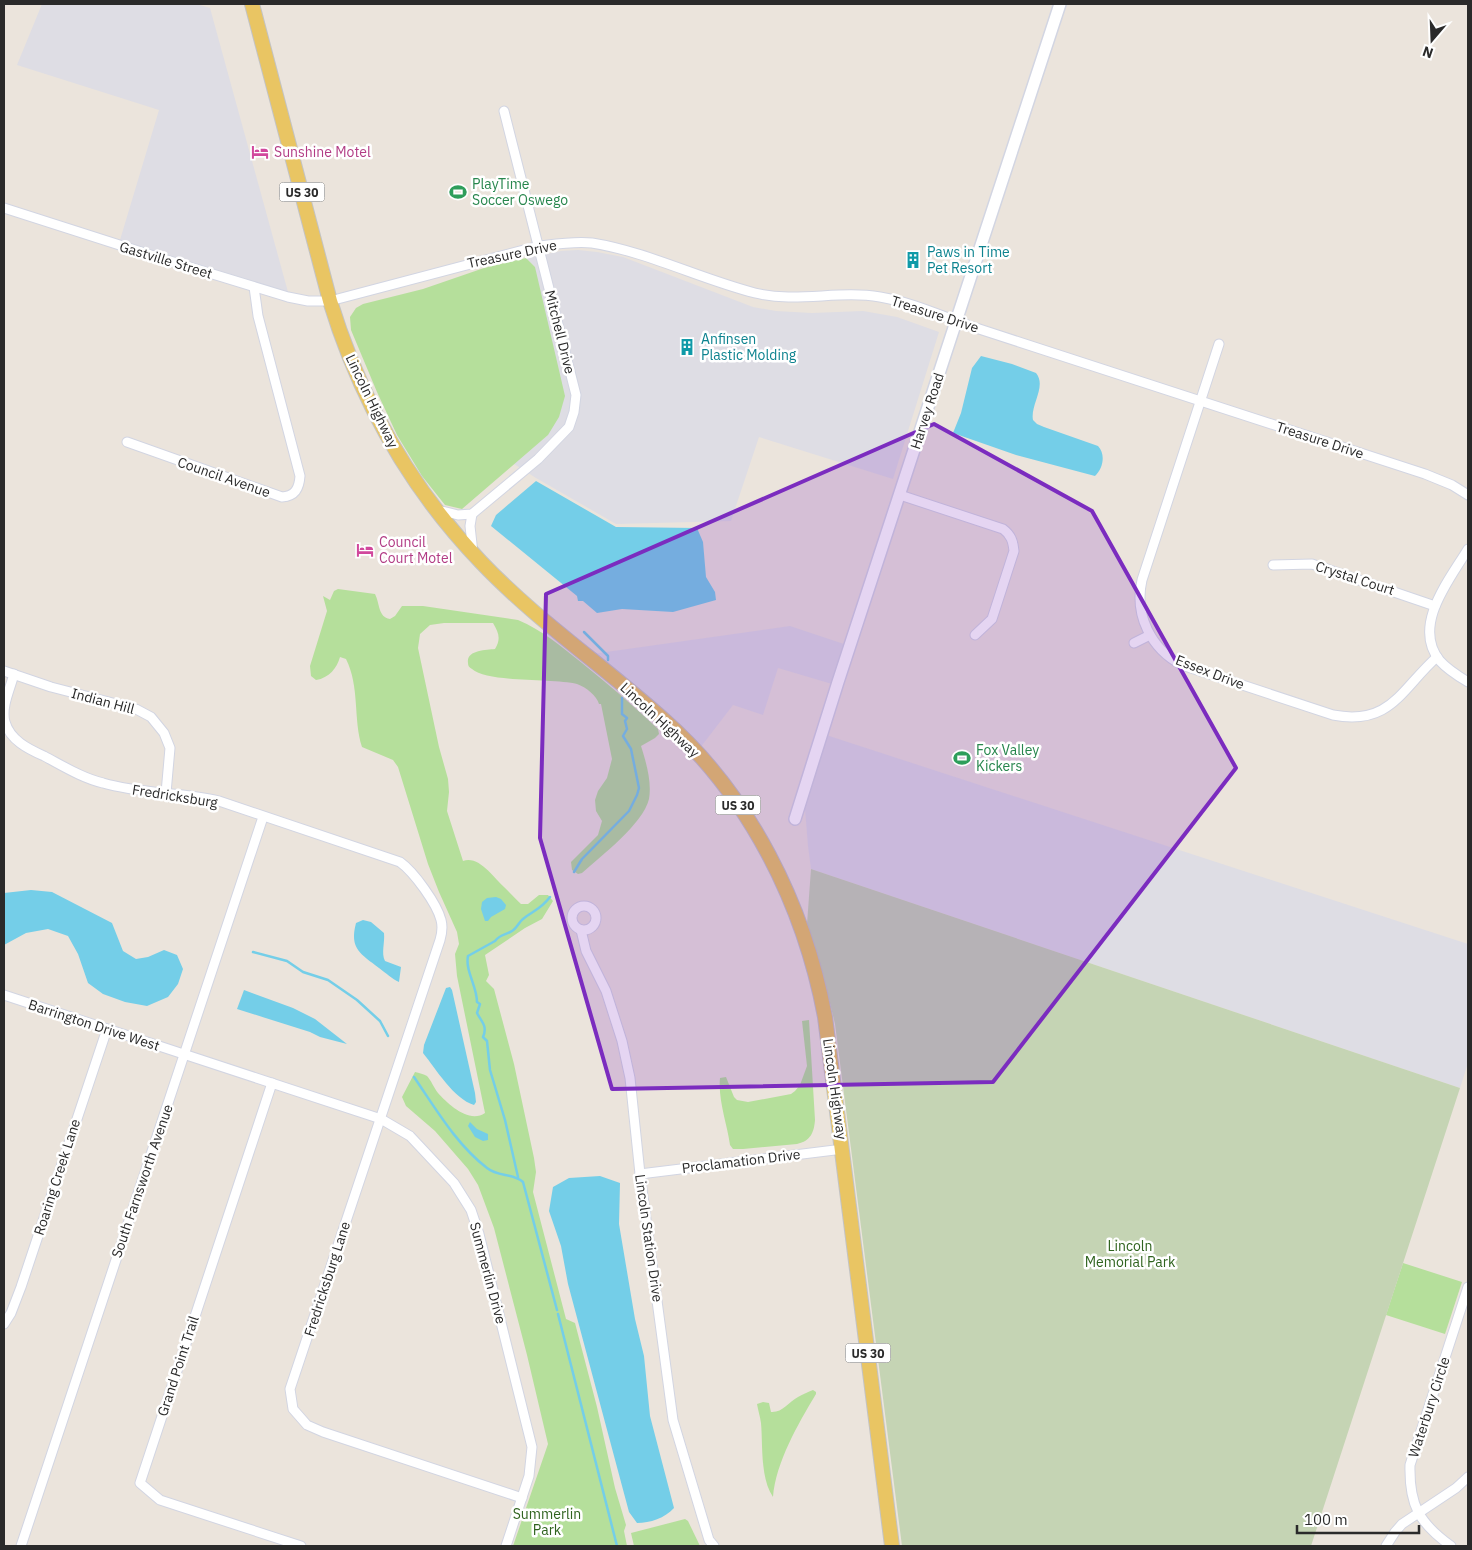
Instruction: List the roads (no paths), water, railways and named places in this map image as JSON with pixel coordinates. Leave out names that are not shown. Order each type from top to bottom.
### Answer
[{"type":"main road","name":"Lincoln Highway","points":[[252,4],[330,301],[348,354],[377,419],[406,467],[436,508],[473,553],[524,604],[666,722],[715,774],[762,842],[784,886],[798,921],[819,986],[825,1017],[892,1546]]},
{"type":"street","name":"Harvey Road","points":[[795,819],[1060,4]]},
{"type":"street","name":"Mitchell Drive","points":[[472,514],[538,459],[562,436],[574,412],[576,395],[504,111]]},
{"type":"street","name":"Gastville Street","points":[[4,208],[254,287],[302,300],[315,302],[330,301]]},
{"type":"street","name":"Treasure Drive","points":[[330,301],[539,246],[591,243],[623,250],[756,293],[779,297],[842,295],[880,297],[901,302],[1432,476],[1468,495]]},
{"type":"street","name":"Council Avenue","points":[[127,442],[282,497],[293,495],[297,490],[300,476],[274,379],[257,309],[254,287]]},
{"type":"street","name":"Essex Drive","points":[[1219,344],[1140,586],[1140,606],[1150,635],[1165,653],[1182,665],[1346,718],[1358,718],[1373,714],[1392,705],[1437,657]]},
{"type":"street","points":[[900,495],[1003,529],[1009,534],[1013,542],[1014,551],[992,618],[975,635]]},
{"type":"street","points":[[436,508],[458,515],[472,514],[470,529],[473,553]]},
{"type":"street","points":[[1468,549],[1435,606],[1430,629],[1437,657],[1449,670],[1468,682]]},
{"type":"street","name":"Crystal Court","points":[[1273,565],[1312,564],[1435,606]]},
{"type":"street","points":[[1134,643],[1150,635]]},
{"type":"street","name":"Indian Hill","points":[[4,671],[51,687],[136,709],[151,717],[164,733],[170,748],[166,793]]},
{"type":"street","name":"Fredricksburg","points":[[14,674],[6,703],[4,719],[8,731],[17,741],[51,760],[101,783],[219,801],[400,862],[410,871],[439,913]]},
{"type":"street","name":"South Farnsworth Avenue","points":[[21,1546],[263,816]]},
{"type":"street","name":"Fredricksburg Lane","points":[[439,913],[442,931],[440,940],[290,1389],[293,1409],[307,1425],[522,1498]]},
{"type":"street","name":"Lincoln Station Drive","points":[[581,930],[586,951],[606,991],[622,1042],[630,1078],[640,1174],[673,1420],[709,1540],[714,1546]]},
{"type":"street","name":"Barrington Drive West","points":[[4,995],[184,1054]]},
{"type":"street","name":"Roaring Creek Lane","points":[[4,1324],[11,1313],[18,1294],[107,1029]]},
{"type":"street","name":"Summerlin Drive","points":[[184,1054],[381,1119],[398,1128],[414,1140],[454,1183],[471,1210],[479,1234],[532,1447],[529,1476],[506,1546]]},
{"type":"street","name":"Grand Point Trail","points":[[272,1083],[140,1482],[160,1500],[301,1546]]},
{"type":"street","name":"Proclamation Drive","points":[[640,1174],[842,1149]]},
{"type":"street","name":"Waterbury Circle","points":[[1451,1546],[1436,1535],[1418,1513],[1411,1491],[1410,1465],[1465,1307],[1468,1287]]},
{"type":"street","points":[[1386,1546],[1395,1532],[1418,1513],[1456,1488],[1468,1477]]},
{"type":"water","points":[[981,356],[1012,364],[1036,373],[1040,384],[1033,420],[1044,427],[1098,446],[1103,457],[1100,469],[1095,476],[1016,455],[953,433],[961,413],[972,368]]},
{"type":"water","points":[[536,481],[616,527],[697,528],[703,542],[706,577],[715,592],[716,600],[673,612],[622,609],[597,613],[583,601],[578,601],[577,596],[491,526],[496,515]]},
{"type":"water","points":[[31,890],[52,892],[112,923],[123,951],[136,959],[148,957],[164,950],[177,955],[183,969],[178,984],[168,997],[147,1006],[125,1002],[103,994],[88,983],[78,954],[68,936],[48,929],[26,933],[4,945],[4,893]]},
{"type":"water","points":[[496,897],[501,899],[506,905],[505,909],[491,917],[488,921],[485,921],[481,909],[482,902],[487,898]]},
{"type":"water","points":[[363,920],[371,922],[384,933],[384,958],[385,961],[401,967],[399,982],[367,959],[355,945],[354,932],[356,923]]},
{"type":"water","points":[[450,987],[475,1093],[476,1102],[474,1105],[459,1097],[423,1053],[424,1045],[446,988]]},
{"type":"water","points":[[244,990],[293,1008],[315,1019],[347,1044],[320,1037],[310,1032],[237,1009]]},
{"type":"water","points":[[470,1122],[477,1129],[488,1134],[488,1140],[483,1141],[475,1137],[468,1126]]},
{"type":"water","points":[[600,1176],[620,1183],[619,1224],[635,1319],[644,1356],[650,1416],[674,1508],[662,1517],[642,1523],[637,1523],[629,1512],[568,1284],[561,1246],[549,1211],[553,1187],[569,1178]]},
{"type":"waterway","points":[[584,632],[608,656],[608,660]]},
{"type":"waterway","points":[[574,872],[582,859],[629,811],[639,788],[631,749],[623,736],[627,729],[625,721],[627,718],[622,714],[622,698]]},
{"type":"waterway","points":[[518,1177],[505,1120],[490,1070],[487,1041],[483,1037],[485,1030],[477,1013],[480,1004],[477,1002],[468,967],[468,956],[514,930],[522,920],[550,897]]},
{"type":"waterway","points":[[253,952],[287,961],[303,972],[328,980],[357,1000],[380,1021],[388,1036]]},
{"type":"waterway","points":[[414,1077],[447,1126],[476,1159],[491,1171],[515,1177],[523,1182],[557,1310]]},
{"type":"waterway","points":[[558,1314],[617,1546]]},
{"type":"place","name":"Sunshine Motel","points":[[260,152]]},
{"type":"place","name":"PlayTime Soccer Oswego","points":[[458,192]]},
{"type":"place","name":"Paws in Time Pet Resort","points":[[913,260]]},
{"type":"place","name":"Anfinsen Plastic Molding","points":[[687,347]]},
{"type":"place","name":"Council Court Motel","points":[[365,550]]},
{"type":"place","name":"Fox Valley Kickers","points":[[962,758]]},
{"type":"park label","name":"Lincoln Memorial Park","points":[[1130,1254]]},
{"type":"park label","name":"Summerlin Park","points":[[547,1522]]}]
